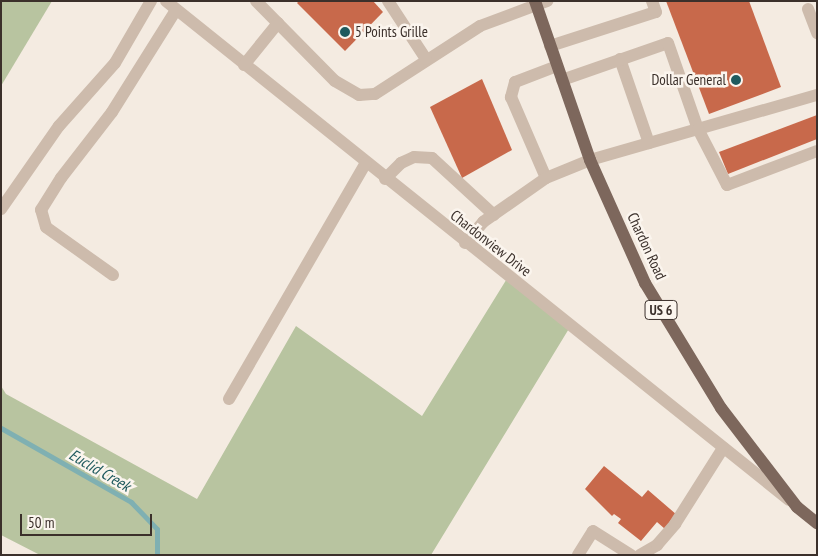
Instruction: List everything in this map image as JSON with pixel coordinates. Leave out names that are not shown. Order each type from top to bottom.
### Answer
[{"type":"main road","name":"Chardon Road","points":[[539,3],[550,46],[590,160],[645,283],[687,357],[721,408],[797,507],[817,524]]},
{"type":"street","points":[[1,209],[59,126],[114,63],[151,1]]},
{"type":"street","points":[[256,1],[335,81],[359,95],[375,94],[426,59],[480,26],[539,3]]},
{"type":"street","points":[[388,1],[426,59]]},
{"type":"street","points":[[550,46],[656,12],[652,1]]},
{"type":"street","points":[[113,275],[46,227],[42,210],[61,178],[112,112],[172,6]]},
{"type":"street","name":"Chardonview Drive","points":[[172,6],[385,179],[797,507]]},
{"type":"street","points":[[808,9],[817,33]]},
{"type":"street","points":[[244,65],[278,23]]},
{"type":"street","points":[[562,80],[668,42],[698,129],[728,185],[817,151]]},
{"type":"street","points":[[620,59],[650,142]]},
{"type":"street","points":[[546,178],[511,97],[515,82],[557,66]]},
{"type":"street","points":[[465,243],[494,215],[546,178],[590,160],[817,95]]},
{"type":"street","points":[[385,179],[401,163],[414,157],[432,158],[494,215]]},
{"type":"street","points":[[229,398],[366,163]]},
{"type":"street","points":[[640,555],[657,545],[675,524],[723,448]]},
{"type":"street","points":[[578,555],[593,531],[630,555]]},
{"type":"green space","points":[[1,1],[52,1],[1,86]]},
{"type":"green space","points":[[508,277],[570,327],[431,555],[40,555],[1,535],[1,386],[6,394],[197,499],[296,326],[422,416]]},
{"type":"building","name":"5 Points Grille","points":[[299,1],[373,1],[383,12],[345,51],[297,3]]},
{"type":"building","points":[[666,1],[749,1],[781,87],[709,114]]},
{"type":"building","points":[[482,79],[512,150],[462,178],[430,107]]},
{"type":"building","points":[[817,115],[817,139],[728,174],[719,152]]},
{"type":"building","points":[[604,466],[642,497],[648,490],[677,515],[665,529],[657,522],[641,541],[618,523],[621,519],[614,514],[612,516],[585,489]]},
{"type":"waterway","name":"Euclid Creek","points":[[1,428],[131,502],[157,529],[157,555]]},
{"type":"place","name":"5 Points Grille","points":[[345,32]]},
{"type":"place","name":"Dollar General","points":[[736,80]]}]
